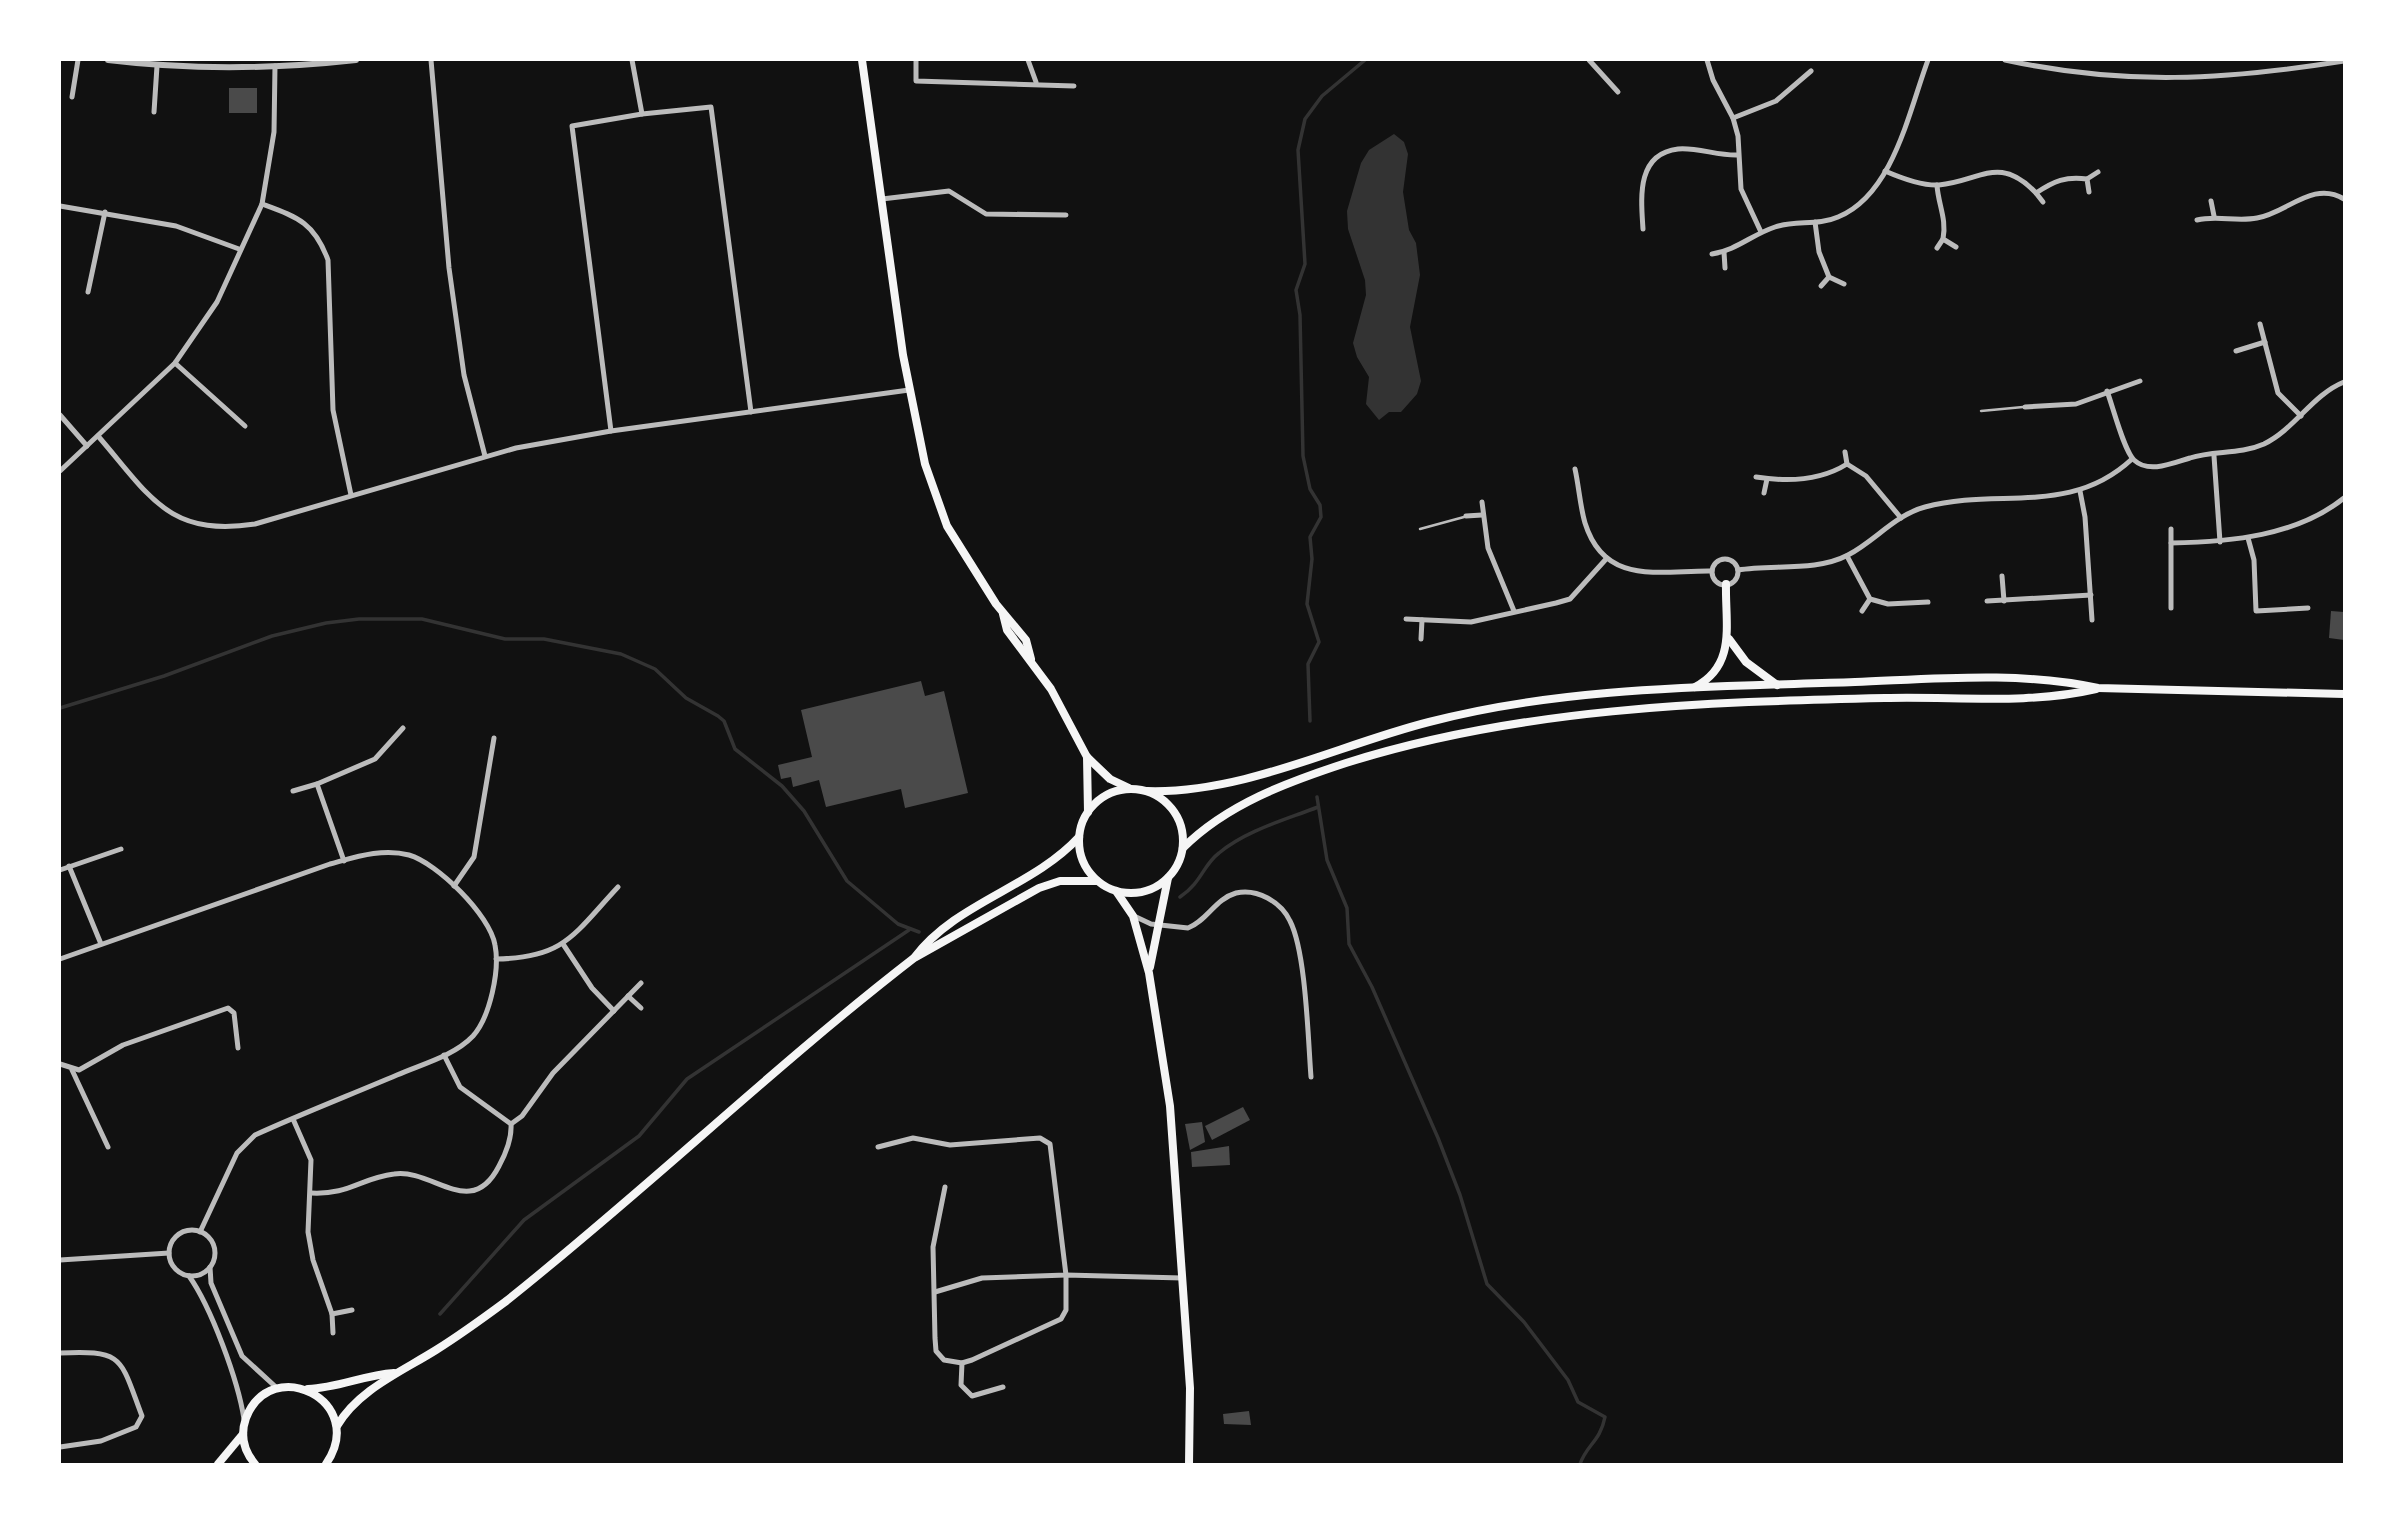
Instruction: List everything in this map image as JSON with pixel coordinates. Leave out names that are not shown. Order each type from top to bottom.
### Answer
[{"type":"main road","points":[[862,60],[909,390],[938,508],[959,549],[1003,614],[1015,624],[1026,640],[1031,659],[1051,689],[1087,757],[1110,779],[1129,789],[1172,792],[1230,781],[1471,712],[1539,702],[1693,688],[2048,680],[2098,688],[2344,694]]},
{"type":"main road","points":[[1693,688],[1717,670],[1729,639],[1726,584]]},
{"type":"main road","points":[[1729,639],[1746,662],[1777,685]]},
{"type":"main road","points":[[1149,973],[1168,878],[1183,848],[1199,832],[1238,806],[1318,772],[1429,740],[1494,726],[1678,707],[1885,698],[2060,697],[2098,688]]},
{"type":"main road","points":[[326,1465],[333,1452],[337,1426],[353,1405],[394,1373],[433,1352],[507,1299],[914,958],[929,938],[978,905],[1048,866],[1079,837],[1088,812],[1087,757]]},
{"type":"main road","points":[[1088,812],[1102,798],[1129,789]]},
{"type":"main road","points":[[1147,791],[1166,801],[1178,817],[1183,848]]},
{"type":"main road","points":[[1079,837],[1085,865],[1098,881],[1116,891],[1133,916],[1149,973],[1170,1105],[1190,1388],[1189,1465]]},
{"type":"main road","points":[[1116,891],[1144,891],[1168,878]]},
{"type":"main road","points":[[914,958],[1039,888],[1060,881],[1098,881]]},
{"type":"main road","points":[[255,1465],[245,1447],[243,1434],[245,1422],[257,1401],[278,1389],[329,1388],[373,1374],[394,1373]]},
{"type":"main road","points":[[305,1389],[326,1403],[337,1426]]},
{"type":"main road","points":[[218,1465],[243,1434]]},
{"type":"street","points":[[72,97],[78,60]]},
{"type":"street","points":[[108,60],[156,66],[249,63],[275,66],[356,60]]},
{"type":"street","points":[[431,60],[449,268],[464,375],[485,456]]},
{"type":"street","points":[[632,60],[642,114]]},
{"type":"street","points":[[916,60],[916,81],[1036,82],[1074,86]]},
{"type":"street","points":[[1028,60],[1036,82]]},
{"type":"street","points":[[1589,60],[1618,92]]},
{"type":"street","points":[[1707,60],[1713,80],[1733,118],[1741,190],[1761,232]]},
{"type":"street","points":[[1712,254],[1724,252],[1761,232],[1790,223],[1835,219],[1858,208],[1875,190],[1885,171],[1928,60]]},
{"type":"street","points":[[2004,60],[2119,77],[2193,78],[2248,76],[2344,61]]},
{"type":"street","points":[[154,112],[156,66]]},
{"type":"street","points":[[60,471],[175,363],[217,302],[261,204],[274,132],[275,66]]},
{"type":"street","points":[[1733,118],[1776,101],[1811,71]]},
{"type":"street","points":[[611,431],[572,127],[642,114],[711,107],[751,412]]},
{"type":"street","points":[[1643,229],[1642,182],[1650,162],[1679,149],[1710,155],[1738,155]]},
{"type":"street","points":[[1885,171],[1920,183],[1937,185],[1997,170],[2027,183],[2043,202]]},
{"type":"street","points":[[2036,193],[2059,179],[2087,179],[2098,172]]},
{"type":"street","points":[[2087,179],[2089,192]]},
{"type":"street","points":[[1937,185],[1938,201],[1944,215],[1943,239],[1937,248]]},
{"type":"street","points":[[882,199],[949,191],[986,214],[1066,215]]},
{"type":"street","points":[[2197,220],[2214,216],[2256,219],[2276,213],[2311,195],[2325,192],[2344,199]]},
{"type":"street","points":[[2211,201],[2214,216]]},
{"type":"street","points":[[261,204],[300,218],[320,237],[328,260],[333,410],[351,495]]},
{"type":"street","points":[[60,206],[176,226],[239,249]]},
{"type":"street","points":[[88,292],[104,212]]},
{"type":"street","points":[[1815,222],[1819,252],[1829,277],[1843,284]]},
{"type":"street","points":[[1943,239],[1956,247]]},
{"type":"street","points":[[1724,252],[1725,268]]},
{"type":"street","points":[[1821,286],[1829,277]]},
{"type":"street","points":[[2260,324],[2278,393],[2301,416]]},
{"type":"street","points":[[2236,351],[2265,342]]},
{"type":"street","points":[[175,363],[245,426]]},
{"type":"street","points":[[2025,407],[2076,404],[2140,380]]},
{"type":"street","points":[[2107,391],[2119,421],[2125,448],[2132,459],[2142,466],[2160,467],[2198,455],[2242,452],[2264,444],[2301,416],[2322,395],[2344,382]]},
{"type":"street","points":[[98,436],[146,491],[172,514],[197,526],[222,529],[255,524],[485,456],[611,431],[909,390]]},
{"type":"street","points":[[60,415],[87,446]]},
{"type":"street","points":[[1845,452],[1847,464],[1866,476],[1901,518]]},
{"type":"street","points":[[2214,456],[2220,542]]},
{"type":"street","points":[[1738,570],[1795,566],[1847,556],[1901,518],[1922,508],[1947,502],[2041,498],[2080,491],[2099,484],[2132,459]]},
{"type":"street","points":[[1756,477],[1807,478],[1834,472],[1847,464]]},
{"type":"street","points":[[1575,469],[1584,522],[1591,538],[1606,558],[1626,570],[1667,574],[1713,571]]},
{"type":"street","points":[[1765,493],[1767,479]]},
{"type":"street","points":[[2080,491],[2092,620]]},
{"type":"street","points":[[2171,543],[2220,542],[2248,538],[2300,522],[2332,508],[2344,498]]},
{"type":"street","points":[[1482,502],[1488,548],[1514,611]]},
{"type":"street","points":[[1466,516],[1482,516]]},
{"type":"street","points":[[2171,529],[2171,608]]},
{"type":"street","points":[[2248,538],[2254,560],[2256,611],[2308,608]]},
{"type":"street","points":[[1847,556],[1870,599],[1888,604],[1928,602]]},
{"type":"street","points":[[1406,619],[1471,622],[1570,599],[1606,558]]},
{"type":"street","points":[[1724,559],[1733,562],[1738,570],[1734,581],[1726,584],[1715,579],[1713,571],[1716,563],[1724,559]]},
{"type":"street","points":[[2002,576],[2004,601]]},
{"type":"street","points":[[1987,601],[2091,595]]},
{"type":"street","points":[[1862,611],[1870,599]]},
{"type":"street","points":[[1421,639],[1422,620]]},
{"type":"street","points":[[293,791],[317,784],[375,759],[403,728]]},
{"type":"street","points":[[454,886],[474,857],[494,738]]},
{"type":"street","points":[[317,784],[344,861]]},
{"type":"street","points":[[60,870],[121,849]]},
{"type":"street","points":[[60,959],[344,861],[386,852],[419,859],[454,886],[479,912],[491,931],[496,960],[481,1024],[464,1044],[444,1055],[255,1135],[237,1153],[200,1232]]},
{"type":"street","points":[[69,866],[101,944]]},
{"type":"street","points":[[496,960],[529,958],[563,944],[618,887]]},
{"type":"street","points":[[1133,916],[1157,925],[1188,928],[1222,900],[1241,893],[1263,896],[1283,909],[1292,923],[1298,950],[1311,1077]]},
{"type":"street","points":[[563,944],[592,988],[614,1011]]},
{"type":"street","points":[[311,1193],[335,1195],[397,1173],[429,1180],[454,1192],[468,1191],[486,1183],[495,1174],[503,1158],[512,1125],[522,1116],[553,1073],[641,983]]},
{"type":"street","points":[[628,996],[641,1008]]},
{"type":"street","points":[[60,1064],[72,1070],[87,1068],[123,1045],[229,1008],[235,1016],[238,1048]]},
{"type":"street","points":[[444,1055],[460,1087],[512,1125]]},
{"type":"street","points":[[72,1070],[108,1147]]},
{"type":"street","points":[[293,1119],[310,1160],[308,1232],[313,1260],[332,1314],[333,1333]]},
{"type":"street","points":[[878,1147],[913,1138],[950,1146],[1034,1138],[1047,1141],[1058,1194],[1066,1275],[1066,1310],[1061,1320],[962,1363],[944,1360],[936,1351],[933,1247],[945,1186]]},
{"type":"street","points":[[245,1422],[237,1387],[201,1296],[189,1276],[175,1268],[169,1253],[179,1234],[200,1232],[213,1244],[211,1283],[242,1356],[278,1389]]},
{"type":"street","points":[[60,1260],[169,1253]]},
{"type":"street","points":[[189,1276],[204,1272],[210,1267]]},
{"type":"street","points":[[935,1292],[982,1278],[1066,1275],[1182,1278]]},
{"type":"street","points":[[332,1314],[352,1310]]},
{"type":"street","points":[[60,1353],[96,1352],[114,1357],[123,1367],[142,1416],[136,1427],[101,1441],[60,1447]]},
{"type":"street","points":[[962,1363],[961,1385],[972,1396],[1003,1387]]},
{"type":"lane","points":[[1981,411],[2025,407]]},
{"type":"lane","points":[[1420,528],[1466,516]]},
{"type":"shaded area","points":[[1394,134],[1404,142],[1408,154],[1403,192],[1409,230],[1416,243],[1420,275],[1410,327],[1421,381],[1417,394],[1401,412],[1389,412],[1379,420],[1366,404],[1369,377],[1357,357],[1353,343],[1366,295],[1365,280],[1348,229],[1347,211],[1361,163],[1369,150]]},
{"type":"building","points":[[229,88],[257,88],[257,113],[229,113]]},
{"type":"building","points":[[2331,611],[2344,612],[2344,640],[2329,638]]},
{"type":"building","points":[[921,681],[925,696],[944,691],[968,793],[905,808],[901,789],[826,807],[819,780],[793,787],[791,777],[781,779],[778,765],[812,757],[801,710]]},
{"type":"building","points":[[1243,1107],[1250,1120],[1212,1140],[1205,1126]]},
{"type":"building","points":[[1202,1122],[1205,1142],[1190,1150],[1185,1124]]},
{"type":"building","points":[[1229,1146],[1230,1165],[1192,1167],[1191,1152]]},
{"type":"building","points":[[1249,1411],[1251,1425],[1224,1424],[1223,1414]]},
{"type":"waterway","points":[[1310,721],[1308,664],[1319,642],[1307,604],[1312,559],[1310,537],[1321,517],[1320,505],[1310,489],[1303,456],[1300,315],[1296,290],[1305,264],[1298,150],[1305,119],[1322,96],[1365,60]]},
{"type":"waterway","points":[[60,708],[164,676],[272,636],[326,623],[359,619],[422,619],[505,639],[544,639],[621,654],[655,669],[686,698],[724,721],[735,749],[782,786],[804,811],[847,881],[898,924],[919,932]]},
{"type":"waterway","points":[[1317,797],[1327,860],[1347,908],[1349,944],[1372,987],[1438,1138],[1460,1195],[1487,1284],[1524,1322],[1568,1380],[1578,1402],[1605,1417],[1600,1432],[1580,1464]]},
{"type":"waterway","points":[[1180,897],[1214,858],[1230,845],[1267,826],[1318,807]]},
{"type":"waterway","points":[[440,1314],[524,1220],[639,1136],[687,1079],[909,930]]}]
